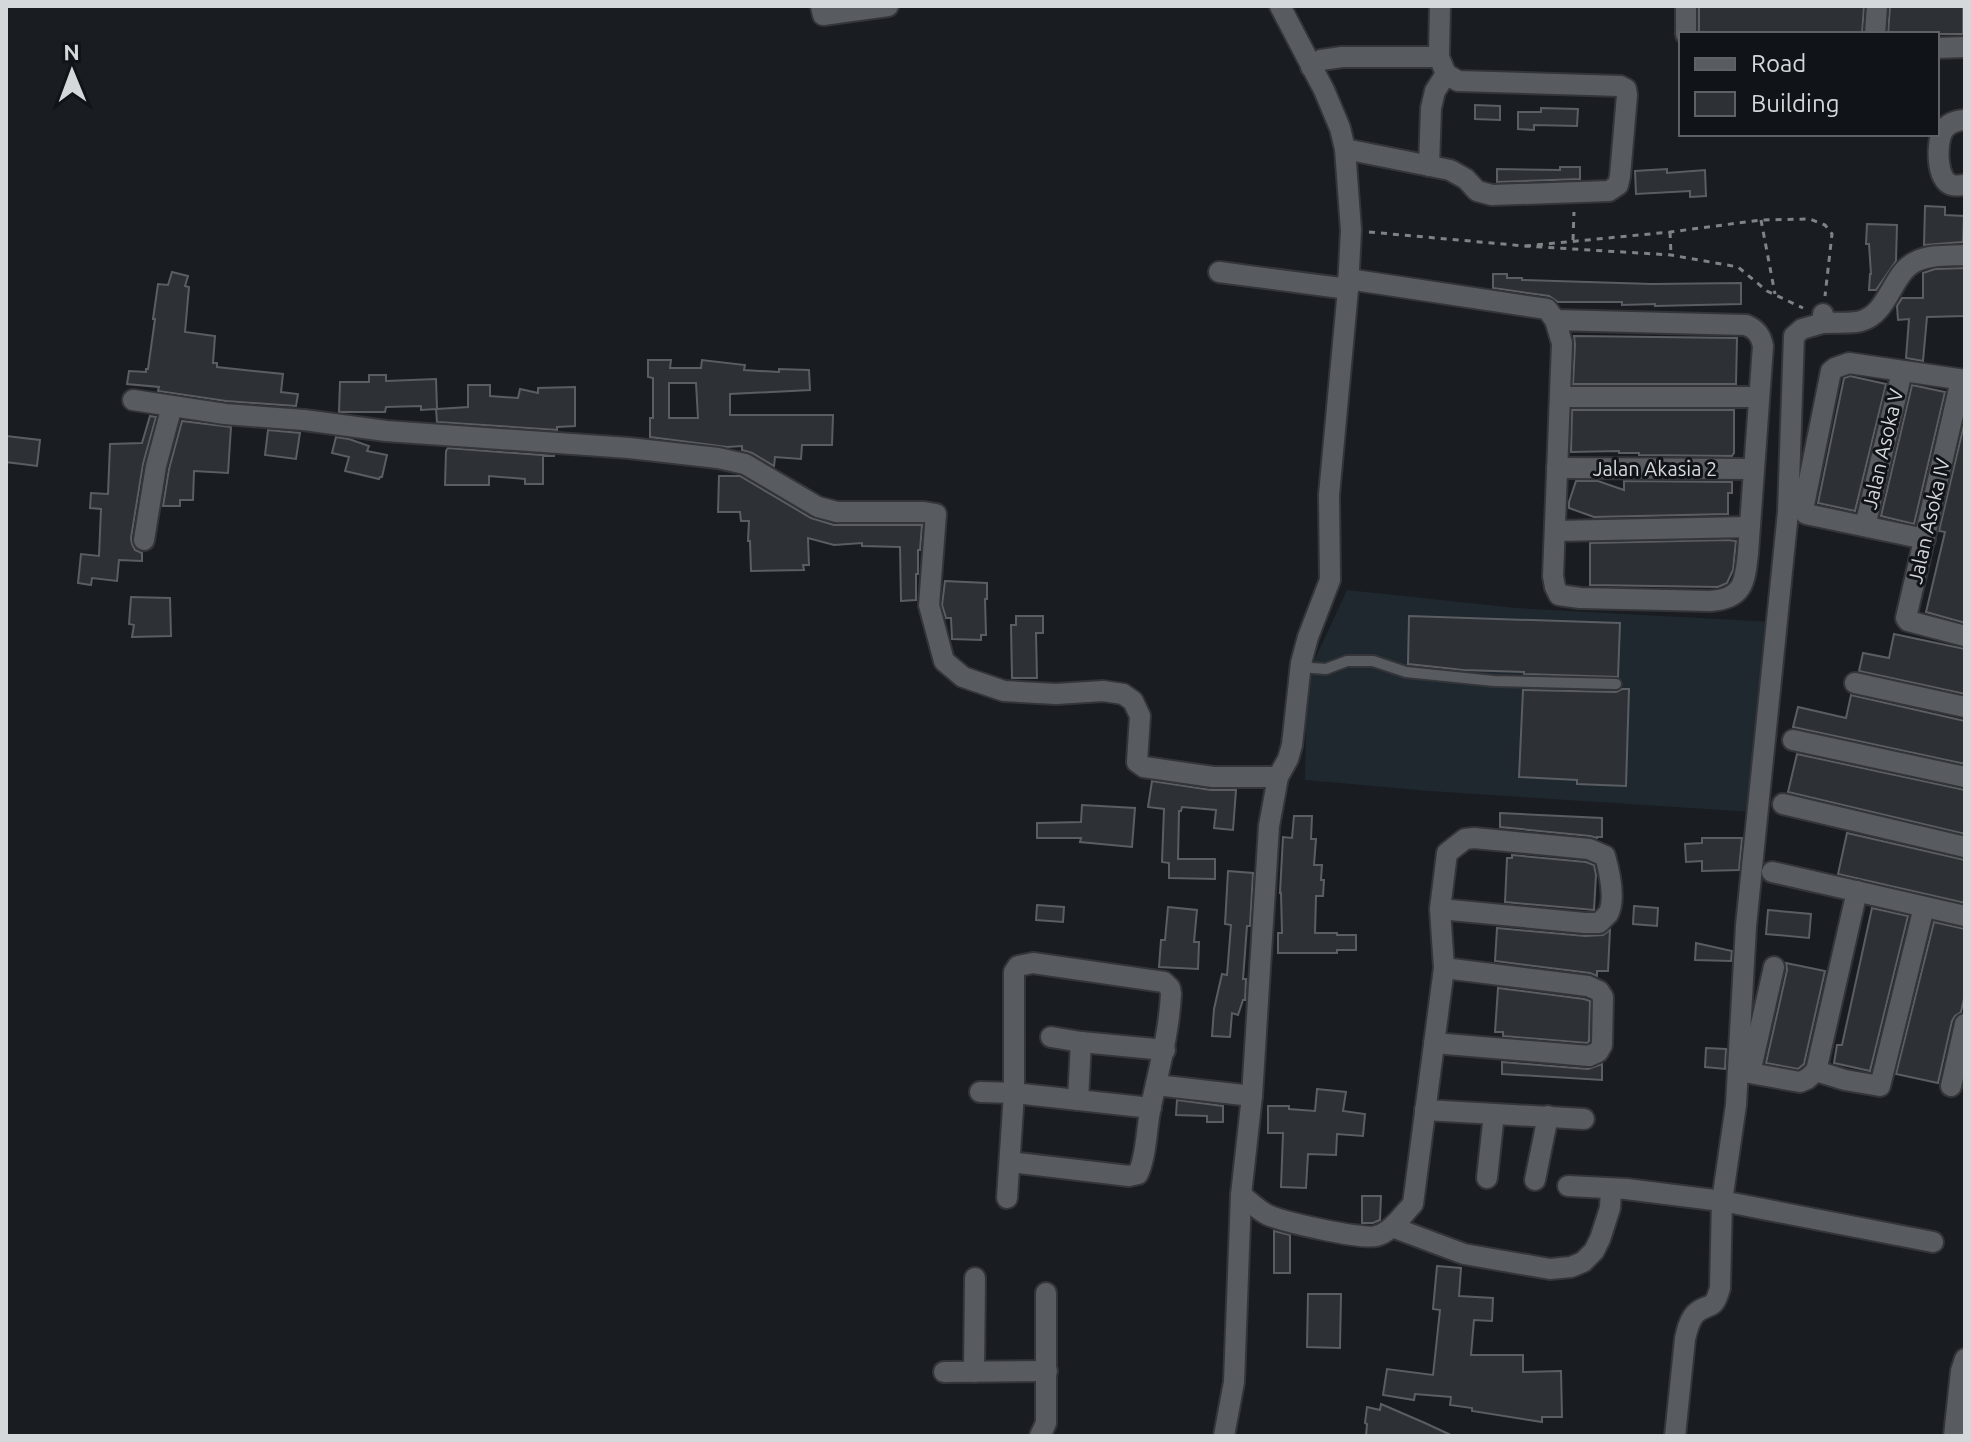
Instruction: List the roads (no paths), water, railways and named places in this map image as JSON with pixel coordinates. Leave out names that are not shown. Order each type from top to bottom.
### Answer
[{"type":"street","points":[[821,6],[823,15],[888,6]]},
{"type":"street","points":[[1224,1436],[1234,1382],[1241,1195],[1252,1096],[1269,826],[1278,777],[1292,745],[1301,663],[1330,580],[1329,495],[1351,230],[1345,149],[1340,128],[1324,90],[1280,6]]},
{"type":"street","points":[[1429,166],[1431,108],[1442,66],[1440,6]]},
{"type":"street","points":[[1686,6],[1686,32]]},
{"type":"street","points":[[1875,32],[1877,6]]},
{"type":"street","points":[[1882,32],[1884,6]]},
{"type":"street","points":[[1939,48],[1965,47]]},
{"type":"street","points":[[1311,67],[1321,60],[1342,57],[1442,66],[1458,81],[1620,86],[1626,89],[1620,176],[1618,185],[1609,191],[1492,195],[1477,191],[1466,179],[1450,170],[1345,149]]},
{"type":"street","points":[[1965,120],[1956,121],[1944,129],[1939,143],[1943,179],[1951,185],[1965,185]]},
{"type":"street","points":[[1675,1436],[1689,1324],[1696,1312],[1712,1306],[1720,1288],[1722,1201],[1736,1105],[1746,926],[1788,512],[1794,336],[1823,318],[1861,321],[1879,310],[1909,266],[1918,260],[1932,256],[1965,255]]},
{"type":"street","points":[[1219,272],[1348,284],[1547,309],[1555,320],[1562,343],[1553,576],[1559,595],[1710,601],[1724,600],[1735,594],[1745,577],[1763,346],[1757,331],[1746,325],[1555,320]]},
{"type":"street","points":[[1925,539],[1806,514],[1803,510],[1831,371],[1849,363],[1963,380]]},
{"type":"street","name":"Jalan Asoka V","points":[[1865,526],[1902,372]]},
{"type":"street","name":"Jalan Asoka IV","points":[[1963,380],[1907,614],[1908,621],[1965,636]]},
{"type":"street","points":[[1560,397],[1759,397]]},
{"type":"street","points":[[133,400],[225,414],[386,431],[707,456],[745,464],[818,507],[837,512],[936,514],[929,605],[944,661],[963,677],[1004,691],[1056,694],[1103,691],[1123,694],[1133,701],[1140,716],[1137,762],[1144,767],[1213,777],[1278,777]]},
{"type":"street","points":[[144,540],[156,466],[172,406]]},
{"type":"street","name":"Jalan Akasia 2","points":[[1557,468],[1754,469]]},
{"type":"street","points":[[1555,531],[1749,527]]},
{"type":"street","points":[[1855,683],[1965,707]]},
{"type":"street","points":[[1793,740],[1965,777]]},
{"type":"street","points":[[1783,804],[1965,847]]},
{"type":"street","points":[[1241,1195],[1267,1215],[1355,1236],[1375,1237],[1392,1227],[1413,1204],[1444,968],[1440,909],[1447,853],[1465,839],[1474,838],[1589,849],[1605,856],[1611,901],[1608,914],[1599,923],[1440,909]]},
{"type":"street","points":[[1772,872],[1965,916]]},
{"type":"street","points":[[1774,967],[1750,1073],[1800,1082],[1816,1071],[1857,891]]},
{"type":"street","points":[[1816,1071],[1880,1086],[1924,907]]},
{"type":"street","points":[[1007,1198],[1014,1093],[1014,972],[1018,966],[1033,963],[1164,982],[1171,994],[1165,1050],[1138,1174],[1129,1176],[1010,1162]]},
{"type":"street","points":[[1434,1043],[1589,1056],[1598,1052],[1602,1045],[1603,997],[1599,991],[1588,986],[1444,968]]},
{"type":"street","points":[[1957,1074],[1965,1024]]},
{"type":"street","points":[[1051,1037],[1165,1050]]},
{"type":"street","points":[[1078,1100],[1081,1042]]},
{"type":"street","points":[[1156,1085],[1252,1096]]},
{"type":"street","points":[[980,1092],[1151,1108]]},
{"type":"street","points":[[1425,1110],[1584,1119]]},
{"type":"street","points":[[1487,1178],[1494,1114]]},
{"type":"street","points":[[1535,1180],[1548,1116]]},
{"type":"street","points":[[1568,1186],[1626,1189],[1722,1201],[1933,1242]]},
{"type":"street","points":[[1392,1227],[1464,1254],[1550,1269],[1571,1267],[1583,1262],[1594,1251],[1610,1208],[1611,1189]]},
{"type":"street","points":[[974,1372],[975,1278]]},
{"type":"street","points":[[1040,1436],[1046,1423],[1046,1293]]},
{"type":"street","points":[[1954,1436],[1965,1359]]},
{"type":"street","points":[[944,1372],[1047,1371]]},
{"type":"lane","points":[[1301,663],[1326,669],[1347,661],[1373,661],[1406,672],[1494,681],[1616,684]]}]
